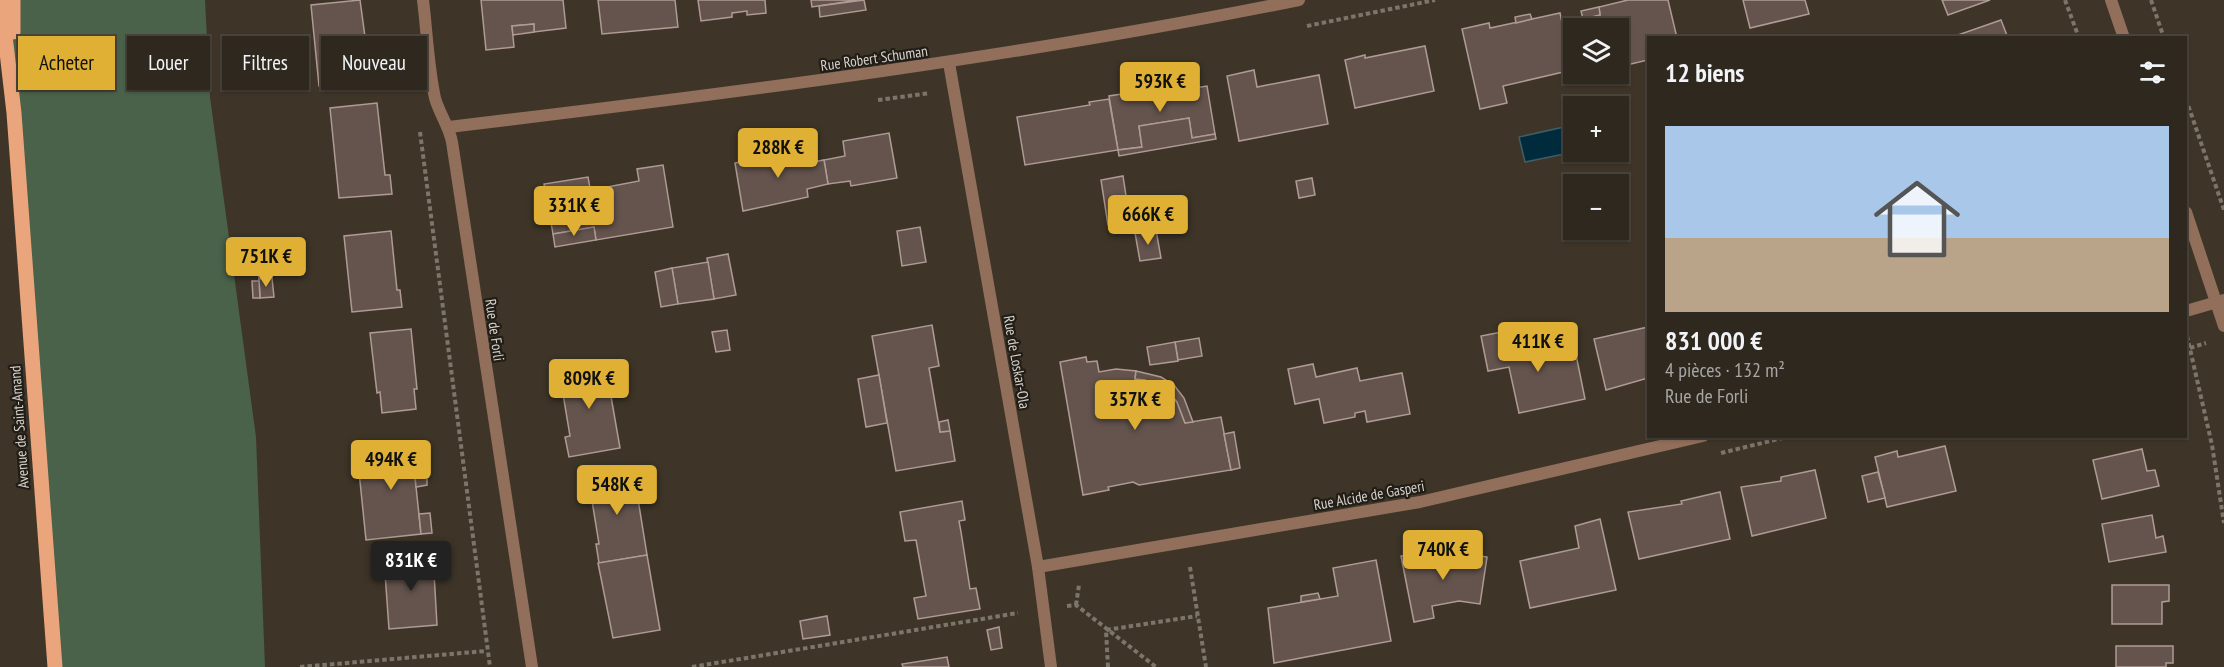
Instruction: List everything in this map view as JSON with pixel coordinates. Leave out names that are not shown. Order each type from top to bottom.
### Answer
[{"type":"main road","name":"Avenue de Saint-Amand","points":[[1,0],[14,113],[55,667]]},
{"type":"main road","name":"Avenue de Saint-Amand","points":[[13,0],[14,113]]},
{"type":"street","name":"Rue de Forli","points":[[423,0],[432,84],[436,102],[449,127],[532,667]]},
{"type":"street","name":"Rue Robert Schuman","points":[[449,127],[681,100],[949,63],[1299,0]]},
{"type":"street","points":[[2110,0],[2123,36]]},
{"type":"street","name":"Rue de Loskar-Ola","points":[[949,63],[1038,567],[1051,667]]},
{"type":"street","points":[[2187,215],[2220,301],[2224,326]]},
{"type":"street","points":[[2187,311],[2220,301]]},
{"type":"street","name":"Rue Alcide de Gasperi","points":[[1038,567],[1420,502],[1694,438]]},
{"type":"path","points":[[1299,27],[1434,0]]},
{"type":"path","points":[[2065,0],[2078,36]]},
{"type":"path","points":[[2151,0],[2163,36]]},
{"type":"path","points":[[933,105],[931,93],[954,89]]},
{"type":"path","points":[[2187,102],[2224,210]]},
{"type":"path","points":[[420,130],[486,651],[490,667]]},
{"type":"path","points":[[2187,336],[2212,445],[2224,523]]},
{"type":"path","points":[[1189,563],[1206,667]]},
{"type":"path","points":[[1016,602],[1018,613]]},
{"type":"path","points":[[692,667],[1076,605],[1156,667]]},
{"type":"path","points":[[1106,630],[1197,616]]},
{"type":"path","points":[[1106,630],[1108,667]]},
{"type":"path","points":[[300,667],[486,651]]},
{"type":"green space","points":[[13,0],[205,0],[207,36],[127,36],[127,90],[210,90],[256,437],[265,667],[55,667],[14,113]]},
{"type":"water","points":[[1563,127],[1563,154],[1525,162],[1519,137]]},
{"type":"building","points":[[360,0],[365,36],[321,36],[321,86],[319,86],[311,5]]},
{"type":"building","points":[[481,0],[563,0],[566,28],[534,32],[534,24],[512,26],[514,47],[486,50]]},
{"type":"building","points":[[598,0],[675,0],[678,27],[602,34]]},
{"type":"building","points":[[698,0],[765,0],[766,13],[747,15],[747,11],[732,13],[732,17],[701,21]]},
{"type":"building","points":[[811,0],[858,0],[812,7]]},
{"type":"building","points":[[864,0],[866,10],[820,17],[819,6]]},
{"type":"building","points":[[1628,0],[1668,0],[1677,36],[1647,36],[1647,60],[1629,64],[1629,18],[1587,18],[1600,15],[1599,7]]},
{"type":"building","points":[[1743,0],[1805,0],[1809,14],[1750,28]]},
{"type":"building","points":[[1942,0],[1990,0],[1948,15]]},
{"type":"building","points":[[1599,7],[1600,15],[1583,18],[1581,11]]},
{"type":"building","points":[[1560,13],[1563,27],[1563,72],[1503,86],[1507,103],[1480,109],[1462,29],[1489,23],[1490,28]]},
{"type":"building","points":[[1530,14],[1532,19],[1516,23],[1515,17]]},
{"type":"building","points":[[2001,20],[2007,36],[1955,36]]},
{"type":"building","points":[[534,24],[534,32],[513,35],[512,26]]},
{"type":"building","points":[[1425,46],[1434,91],[1355,108],[1345,60]]},
{"type":"building","points":[[1254,70],[1257,87],[1319,75],[1328,124],[1239,141],[1227,76]]},
{"type":"building","points":[[1207,86],[1215,134],[1192,138],[1189,118],[1139,126],[1142,147],[1118,150],[1109,96],[1155,89],[1156,94]]},
{"type":"building","points":[[1109,99],[1118,150],[1025,165],[1017,117],[1090,105],[1089,102]]},
{"type":"building","points":[[377,103],[385,175],[390,175],[392,194],[339,198],[330,108]]},
{"type":"building","points":[[1189,118],[1192,138],[1215,134],[1216,139],[1119,156],[1118,150],[1142,147],[1139,126]]},
{"type":"building","points":[[889,133],[897,178],[851,186],[850,181],[828,184],[824,160],[845,156],[843,141]]},
{"type":"building","points":[[800,148],[803,164],[824,160],[828,184],[807,189],[808,197],[743,211],[735,163]]},
{"type":"building","points":[[663,165],[673,227],[596,240],[594,227],[553,234],[544,184],[588,177],[591,194],[608,191],[607,187],[639,181],[637,169]]},
{"type":"building","points":[[1123,176],[1130,222],[1108,225],[1101,180]]},
{"type":"building","points":[[1312,178],[1315,195],[1299,198],[1296,181]]},
{"type":"building","points":[[594,227],[596,240],[555,247],[553,234]]},
{"type":"building","points":[[920,227],[926,262],[902,266],[897,231]]},
{"type":"building","points":[[1156,230],[1161,258],[1140,261],[1135,233]]},
{"type":"building","points":[[391,231],[397,290],[400,290],[402,307],[352,312],[344,236]]},
{"type":"building","points":[[728,254],[736,295],[714,299],[707,258]]},
{"type":"building","points":[[270,261],[272,278],[259,279],[257,262]]},
{"type":"building","points":[[708,262],[714,299],[678,304],[672,268]]},
{"type":"building","points":[[672,268],[678,304],[661,307],[655,272]]},
{"type":"building","points":[[272,278],[274,297],[260,298],[259,279]]},
{"type":"building","points":[[252,281],[259,281],[260,298],[253,298]]},
{"type":"building","points":[[932,325],[939,366],[929,368],[940,432],[950,431],[955,461],[896,471],[872,336]]},
{"type":"building","points":[[1647,327],[1647,378],[1606,390],[1594,339]]},
{"type":"building","points":[[411,329],[417,389],[414,389],[416,409],[382,413],[380,392],[377,393],[370,333]]},
{"type":"building","points":[[727,330],[730,350],[716,352],[712,332]]},
{"type":"building","points":[[1502,332],[1506,354],[1573,340],[1585,399],[1519,413],[1509,367],[1488,371],[1481,336]]},
{"type":"building","points":[[1199,338],[1202,356],[1178,360],[1175,342]]},
{"type":"building","points":[[1175,342],[1178,361],[1150,365],[1147,347]]},
{"type":"building","points":[[1086,357],[1087,362],[1097,361],[1099,372],[1116,369],[1136,371],[1135,379],[1158,385],[1177,402],[1185,423],[1221,417],[1231,470],[1139,485],[1133,482],[1083,495],[1060,362]]},
{"type":"building","points":[[605,362],[620,448],[569,457],[565,437],[570,436],[559,370]]},
{"type":"building","points":[[1313,364],[1316,377],[1357,368],[1360,381],[1402,373],[1410,414],[1367,422],[1365,411],[1355,413],[1355,417],[1324,423],[1319,399],[1295,404],[1288,369]]},
{"type":"building","points":[[1136,371],[1161,377],[1174,385],[1184,398],[1193,422],[1185,423],[1177,402],[1169,392],[1145,380],[1135,379]]},
{"type":"building","points":[[879,375],[887,423],[866,427],[858,379]]},
{"type":"building","points":[[948,420],[950,431],[940,432],[939,422]]},
{"type":"building","points":[[1234,432],[1240,468],[1231,470],[1224,434]]},
{"type":"building","points":[[423,446],[427,476],[415,477],[421,534],[366,540],[357,452]]},
{"type":"building","points":[[1945,446],[1956,491],[1887,507],[1875,457],[1897,451],[1898,457]]},
{"type":"building","points":[[2142,449],[2147,471],[2155,470],[2159,486],[2102,499],[2093,460]]},
{"type":"building","points":[[633,468],[647,555],[599,563],[596,544],[599,544],[588,476]]},
{"type":"building","points":[[1815,470],[1826,518],[1752,536],[1741,487],[1781,481],[1781,477]]},
{"type":"building","points":[[1878,472],[1885,498],[1868,502],[1862,476]]},
{"type":"building","points":[[427,476],[427,485],[416,487],[415,477]]},
{"type":"building","points":[[1720,492],[1730,539],[1639,559],[1628,512],[1682,504],[1681,501]]},
{"type":"building","points":[[962,501],[965,520],[959,521],[970,589],[976,588],[980,609],[918,619],[914,598],[926,596],[916,540],[905,541],[900,512]]},
{"type":"building","points":[[430,513],[432,533],[421,534],[419,514]]},
{"type":"building","points":[[2152,515],[2156,538],[2163,536],[2166,552],[2109,562],[2102,524]]},
{"type":"building","points":[[1600,519],[1616,590],[1530,608],[1520,561],[1579,548],[1575,526]]},
{"type":"building","points":[[1422,552],[1423,560],[1458,552],[1487,557],[1480,604],[1459,601],[1432,606],[1434,618],[1414,622],[1401,556]]},
{"type":"building","points":[[433,555],[437,625],[389,629],[384,559]]},
{"type":"building","points":[[647,555],[660,630],[613,638],[598,563]]},
{"type":"building","points":[[1376,560],[1391,641],[1274,663],[1268,608],[1338,596],[1333,568]]},
{"type":"building","points":[[2112,585],[2169,585],[2169,601],[2162,602],[2162,624],[2112,624]]},
{"type":"building","points":[[1318,593],[1320,599],[1301,602],[1301,596]]},
{"type":"building","points":[[827,616],[830,635],[803,639],[800,621]]},
{"type":"building","points":[[999,627],[1002,648],[991,650],[987,630]]},
{"type":"building","points":[[2116,646],[2173,646],[2173,663],[2166,663],[2166,667],[2116,667]]},
{"type":"building","points":[[947,657],[949,667],[903,667],[902,664]]}]
